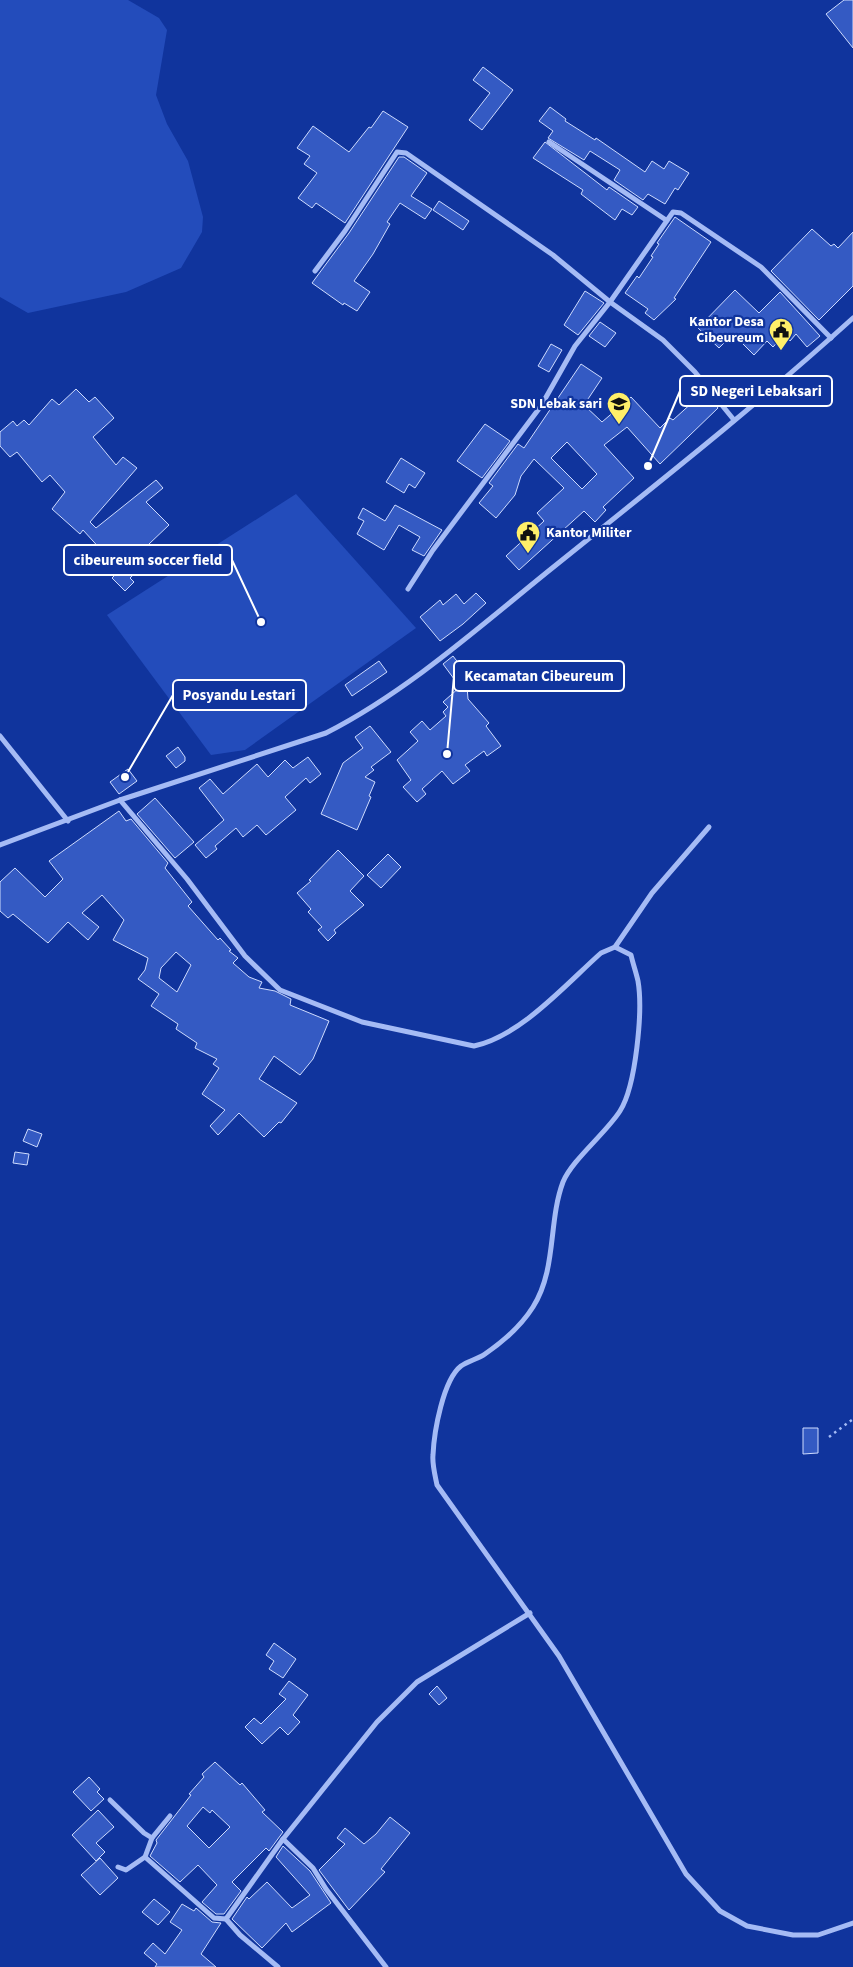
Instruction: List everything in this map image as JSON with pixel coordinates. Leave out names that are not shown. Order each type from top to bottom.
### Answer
[{"type":"street","points":[[549,142],[666,220]]},
{"type":"street","points":[[315,272],[397,152],[402,151],[554,254],[610,302],[678,354],[734,420]]},
{"type":"street","points":[[408,589],[433,550],[541,406],[575,346],[610,302],[673,212],[680,213],[762,267],[831,338]]},
{"type":"street","points":[[0,845],[120,800],[326,733],[353,719],[432,664],[734,420],[853,318]]},
{"type":"street","points":[[0,736],[68,821]]},
{"type":"street","points":[[120,800],[171,859],[245,956],[280,990],[362,1022],[474,1046],[486,1043],[529,1017],[601,953],[615,948],[652,894],[709,827]]},
{"type":"street","points":[[615,948],[631,955],[638,981],[638,1036],[630,1084],[620,1111],[574,1165],[563,1182],[546,1277],[534,1306],[518,1327],[484,1355],[461,1366],[452,1377],[442,1403],[432,1456],[437,1485],[559,1656],[686,1874],[720,1911],[747,1926],[793,1935],[818,1935],[853,1923]]},
{"type":"street","points":[[226,1919],[283,1839],[377,1722],[401,1696],[417,1682],[530,1613]]},
{"type":"street","points":[[110,1800],[144,1834],[152,1838]]},
{"type":"street","points":[[118,1867],[126,1870],[145,1857],[152,1838],[170,1816]]},
{"type":"street","points":[[283,1839],[313,1868],[326,1889],[386,1967]]},
{"type":"street","points":[[145,1857],[214,1918],[226,1919],[240,1935],[278,1967]]},
{"type":"path","points":[[829,1437],[853,1419]]},
{"type":"shaded area","points":[[0,0],[128,0],[159,18],[167,30],[156,95],[167,124],[188,161],[203,217],[202,232],[181,268],[126,292],[28,313],[0,297]]},
{"type":"shaded area","points":[[296,494],[416,628],[245,750],[211,755],[107,615]]},
{"type":"building","points":[[844,0],[853,0],[853,48],[826,14]]},
{"type":"building","points":[[483,67],[513,90],[482,130],[469,120],[490,93],[473,80]]},
{"type":"building","points":[[550,107],[566,119],[565,121],[595,140],[596,138],[645,172],[652,161],[664,169],[669,161],[689,173],[678,190],[675,188],[665,204],[648,194],[643,200],[614,180],[620,170],[590,151],[584,160],[548,138],[553,131],[539,121]]},
{"type":"building","points":[[383,111],[408,127],[345,223],[316,203],[312,208],[298,198],[317,173],[304,164],[310,156],[297,148],[313,126],[349,152],[369,127],[371,128]]},
{"type":"building","points":[[545,142],[607,190],[609,187],[638,207],[632,215],[622,209],[615,220],[581,194],[583,190],[533,158]]},
{"type":"building","points":[[399,157],[404,157],[427,173],[411,196],[432,209],[425,219],[400,203],[387,222],[390,224],[373,254],[354,281],[370,292],[357,311],[344,303],[343,305],[312,283],[349,233]]},
{"type":"building","points":[[439,201],[469,221],[463,230],[433,210]]},
{"type":"building","points":[[675,217],[711,242],[674,298],[676,299],[654,320],[645,313],[648,309],[625,293],[637,276],[639,278],[653,257],[651,256],[659,244],[657,243]]},
{"type":"building","points":[[812,229],[831,246],[834,244],[838,248],[853,232],[853,286],[819,320],[771,271]]},
{"type":"building","points":[[735,290],[759,313],[780,292],[820,336],[807,347],[796,334],[790,341],[784,335],[773,347],[767,341],[754,355],[733,334],[719,348],[698,328]]},
{"type":"building","points":[[585,291],[604,303],[578,335],[564,325]]},
{"type":"building","points":[[600,322],[616,333],[605,347],[589,336]]},
{"type":"building","points":[[551,344],[562,350],[549,372],[538,366]]},
{"type":"building","points":[[581,364],[602,378],[584,405],[602,422],[631,397],[660,428],[670,418],[673,420],[705,391],[718,408],[660,464],[627,427],[604,445],[634,478],[603,507],[606,510],[595,522],[584,511],[519,570],[506,556],[544,521],[537,513],[564,488],[534,459],[521,476],[515,495],[496,518],[479,503],[493,486],[489,483],[518,444],[524,448]],"holes":[[[567,442],[597,474],[582,489],[551,458]]]},
{"type":"building","points":[[76,389],[89,402],[95,397],[114,418],[93,437],[116,465],[123,457],[137,468],[90,522],[96,528],[156,480],[163,488],[146,502],[169,525],[149,544],[157,552],[130,578],[134,582],[125,591],[112,578],[123,567],[106,548],[103,552],[83,530],[80,534],[52,509],[65,492],[50,475],[42,482],[17,452],[10,457],[0,446],[0,432],[13,421],[17,426],[24,420],[29,425],[52,399],[59,405]]},
{"type":"building","points":[[485,424],[510,441],[482,478],[457,461]]},
{"type":"building","points":[[401,458],[425,473],[415,488],[409,484],[404,493],[386,482]]},
{"type":"building","points":[[395,505],[442,530],[424,556],[412,550],[420,537],[399,525],[384,550],[357,534],[364,521],[358,518],[363,508],[385,521]]},
{"type":"building","points":[[476,593],[486,603],[463,624],[440,641],[420,617],[440,600],[443,605],[456,594],[464,604]]},
{"type":"building","points":[[453,656],[466,673],[468,699],[489,723],[486,726],[501,746],[487,756],[484,751],[465,765],[470,771],[453,784],[442,771],[422,789],[426,794],[417,802],[403,787],[411,780],[397,760],[418,741],[410,732],[422,721],[430,730],[446,716],[443,712],[448,707],[443,702],[460,687],[443,664]]},
{"type":"building","points":[[379,661],[387,672],[352,696],[345,685]]},
{"type":"building","points":[[370,726],[391,752],[371,767],[374,770],[365,777],[375,782],[369,796],[371,797],[357,830],[321,814],[343,763],[363,748],[355,737]]},
{"type":"building","points":[[178,747],[185,757],[185,761],[176,768],[166,756]]},
{"type":"building","points":[[308,757],[321,774],[310,783],[306,778],[285,797],[296,810],[266,835],[257,825],[243,837],[236,828],[215,846],[217,849],[206,858],[195,845],[224,820],[199,788],[210,779],[223,794],[257,764],[268,777],[285,760],[293,768]]},
{"type":"building","points":[[128,769],[137,781],[119,794],[110,782]]},
{"type":"building","points":[[155,798],[194,842],[175,858],[137,814]]},
{"type":"building","points":[[119,811],[126,821],[131,819],[168,863],[165,868],[192,902],[188,906],[218,940],[220,938],[231,950],[229,951],[238,958],[233,963],[249,977],[262,982],[259,988],[275,991],[291,999],[290,1005],[329,1021],[313,1059],[300,1075],[274,1056],[259,1079],[297,1103],[281,1123],[279,1122],[264,1137],[239,1113],[218,1135],[210,1126],[225,1110],[202,1094],[219,1068],[213,1064],[217,1059],[195,1048],[197,1043],[176,1029],[178,1024],[151,1006],[159,994],[138,979],[145,970],[148,958],[113,940],[124,920],[102,895],[82,913],[99,927],[88,940],[68,922],[48,943],[13,914],[8,918],[0,911],[0,882],[15,868],[45,897],[63,879],[49,861]],"holes":[[[176,952],[191,965],[177,992],[159,978],[161,968]]]},
{"type":"building","points":[[338,850],[364,876],[350,891],[364,905],[334,930],[336,933],[328,941],[318,930],[322,927],[308,912],[311,909],[297,893],[311,881],[309,880]]},
{"type":"building","points":[[388,854],[401,867],[381,888],[367,875]]},
{"type":"building","points":[[28,1129],[42,1134],[37,1147],[23,1141]]},
{"type":"building","points":[[15,1152],[29,1154],[27,1165],[13,1163]]},
{"type":"building","points":[[803,1428],[818,1428],[818,1453],[803,1454]]},
{"type":"building","points":[[274,1643],[296,1659],[283,1678],[269,1669],[274,1661],[266,1655]]},
{"type":"building","points":[[289,1681],[308,1695],[293,1715],[300,1722],[288,1735],[280,1727],[262,1744],[245,1727],[254,1718],[261,1724],[286,1699],[279,1694]]},
{"type":"building","points":[[437,1686],[447,1698],[439,1705],[429,1694]]},
{"type":"building","points":[[215,1762],[240,1785],[242,1783],[265,1810],[262,1812],[283,1832],[269,1851],[266,1848],[232,1882],[241,1891],[224,1914],[216,1914],[202,1902],[217,1885],[198,1865],[180,1882],[150,1856],[157,1843],[156,1840],[191,1795],[189,1794],[204,1777],[202,1774]],"holes":[[[203,1807],[210,1813],[212,1810],[230,1827],[209,1848],[187,1826]]]},
{"type":"building","points":[[89,1777],[100,1789],[97,1792],[104,1799],[91,1811],[73,1792]]},
{"type":"building","points":[[98,1810],[114,1827],[96,1843],[105,1852],[96,1861],[72,1835]]},
{"type":"building","points":[[390,1817],[410,1833],[381,1869],[385,1872],[349,1910],[319,1870],[345,1844],[337,1838],[345,1828],[364,1844],[376,1834]]},
{"type":"building","points":[[283,1846],[310,1871],[331,1903],[292,1932],[286,1923],[262,1948],[232,1919],[247,1897],[249,1899],[267,1882],[292,1908],[310,1895],[276,1857]]},
{"type":"building","points":[[100,1858],[118,1878],[100,1895],[81,1875]]},
{"type":"building","points":[[154,1899],[170,1912],[158,1925],[142,1912]]},
{"type":"building","points":[[182,1904],[194,1911],[196,1908],[212,1922],[221,1923],[201,1954],[216,1967],[155,1967],[157,1964],[144,1953],[153,1943],[165,1954],[182,1930],[170,1922]]},
{"type":"place","name":"Kantor Desa Cibeureum","points":[[781,351]]},
{"type":"place","name":"SDN Lebak sari","points":[[619,425]]},
{"type":"place","name":"SD Negeri Lebaksari","points":[[648,466]]},
{"type":"place","name":"Kantor Militer","points":[[528,554]]},
{"type":"place","name":"cibeureum soccer field","points":[[261,622]]},
{"type":"place","name":"Kecamatan Cibeureum","points":[[447,754]]},
{"type":"place","name":"Posyandu Lestari","points":[[125,777]]}]
